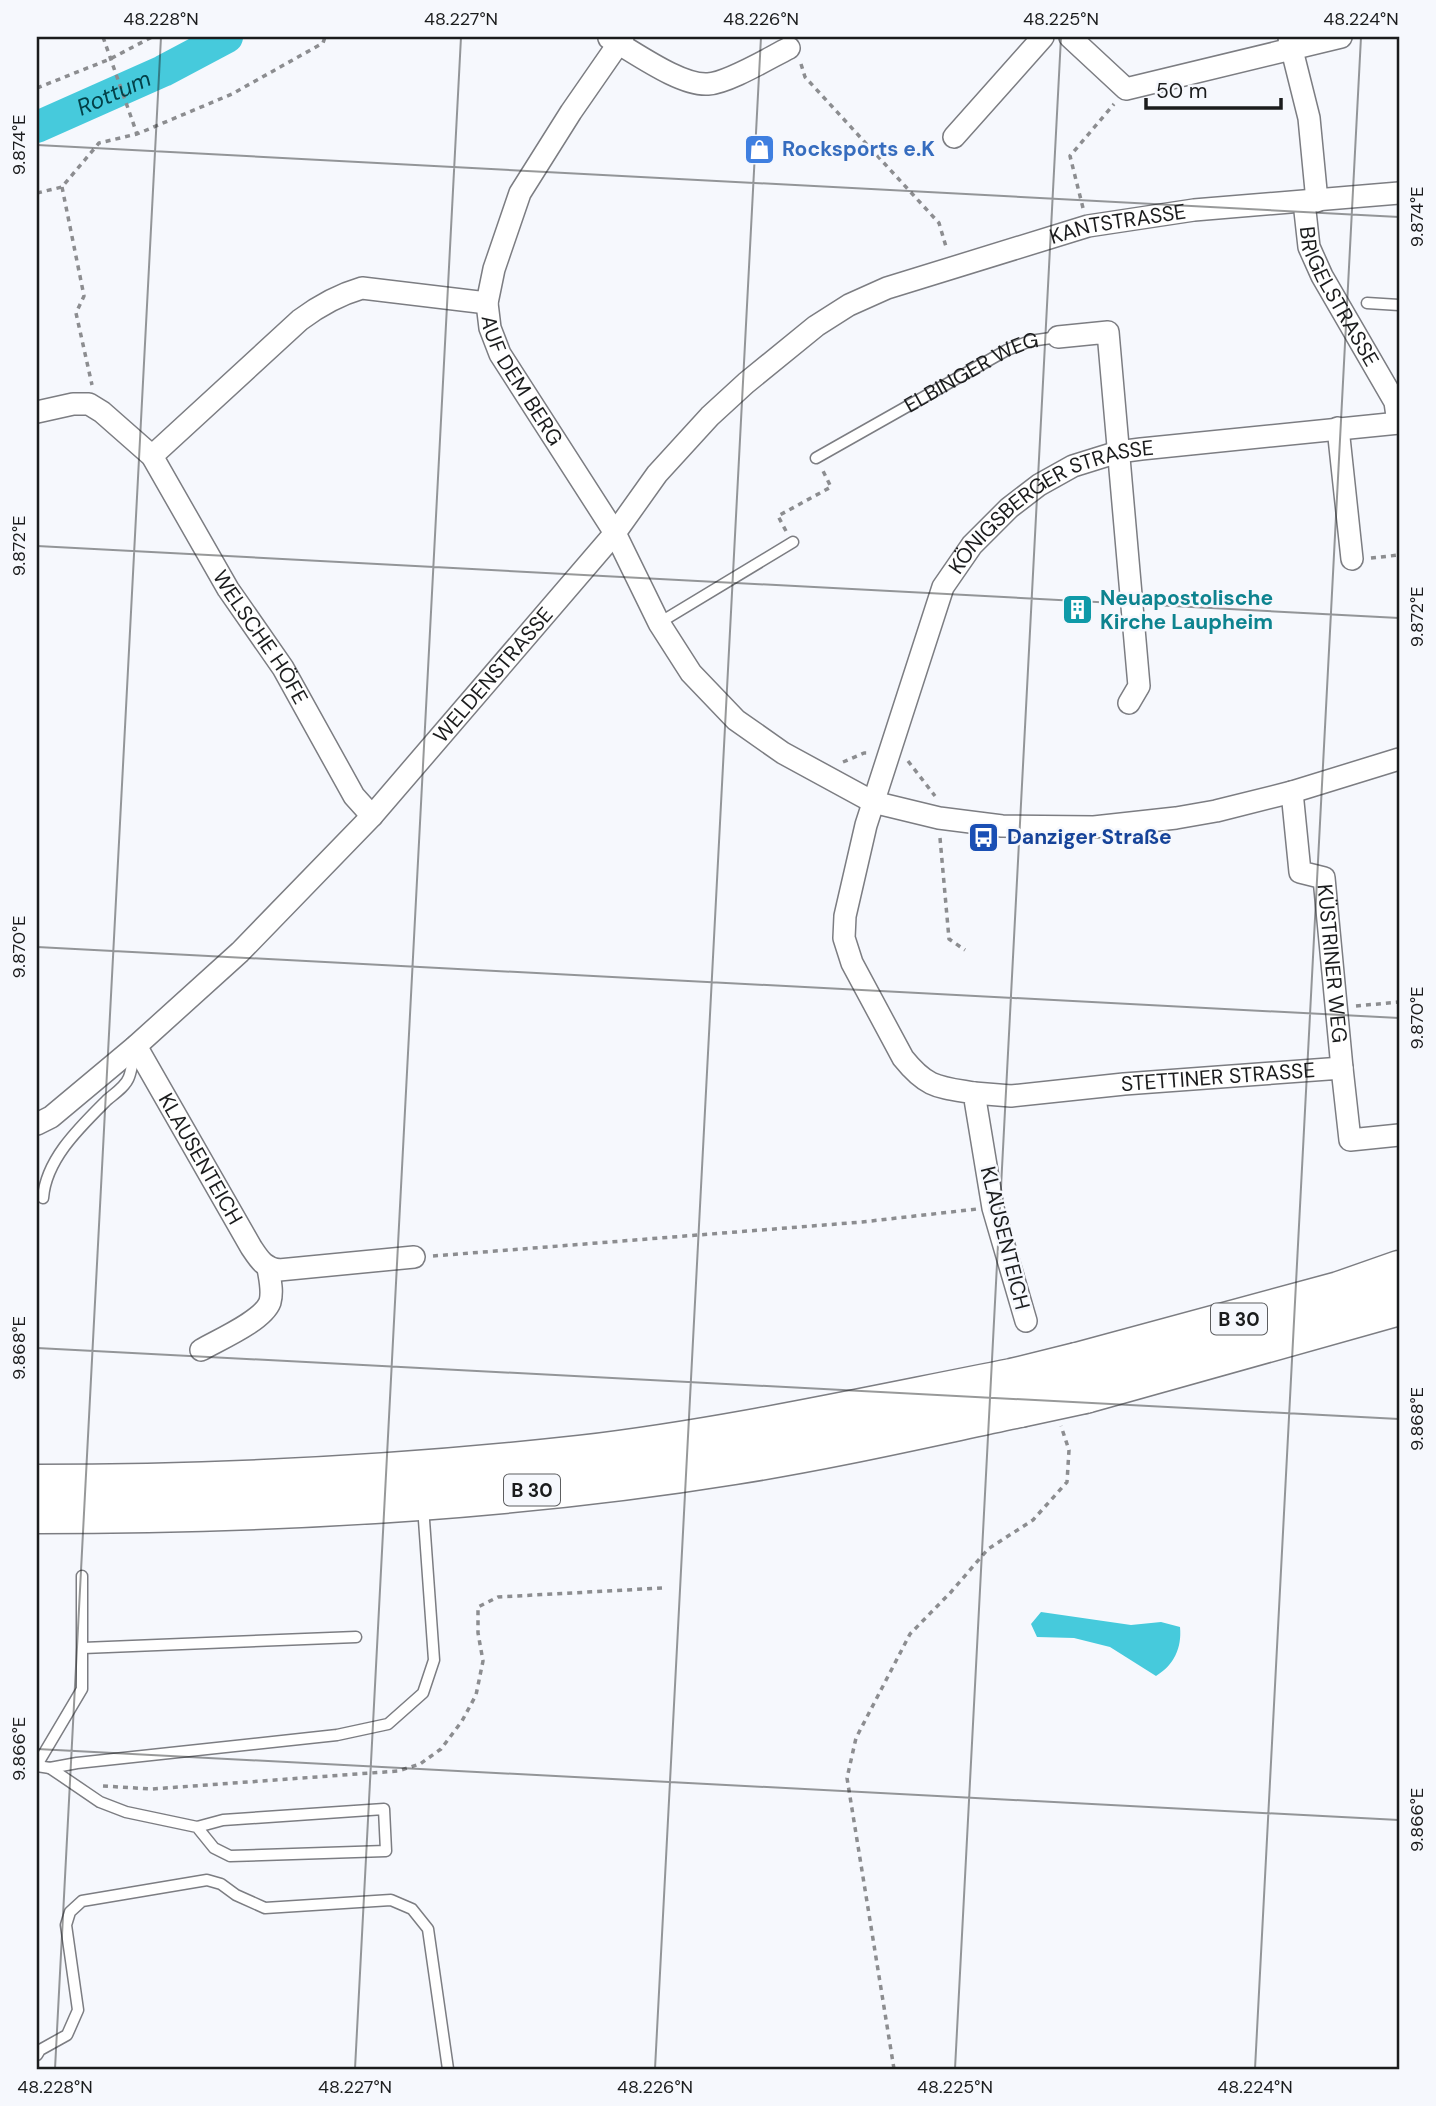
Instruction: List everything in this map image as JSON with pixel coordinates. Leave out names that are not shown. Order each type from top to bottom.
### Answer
[{"type":"highway","name":"B 30","points":[[1081,1378],[1399,1270]]},
{"type":"highway","name":"B 30","points":[[37,1514],[168,1514],[329,1507],[598,1483],[733,1465],[855,1443],[1016,1393],[1399,1306]]},
{"type":"highway","name":"B 30","points":[[37,1484],[164,1484],[329,1477],[582,1455],[1016,1393]]},
{"type":"street","points":[[954,137],[1043,37]]},
{"type":"street","points":[[1070,37],[1126,89],[1291,43],[1341,37]]},
{"type":"street","points":[[616,39],[648,63],[695,82],[707,84],[720,81],[789,48]]},
{"type":"street","name":"AUF DEM BERG","points":[[614,533],[500,354],[490,328],[487,303],[494,269],[520,193],[616,39]]},
{"type":"street","name":"BRIGELSTRASSE","points":[[1291,43],[1309,118],[1309,247],[1322,276],[1395,402],[1399,423]]},
{"type":"street","name":"KANTSTRASSE","points":[[849,305],[887,288],[1088,226],[1194,210],[1399,193]]},
{"type":"street","points":[[152,456],[300,320],[325,302],[344,293],[362,288],[487,303]]},
{"type":"street","name":"WELDENSTRASSE","points":[[37,1124],[51,1117],[136,1046],[240,952],[372,816],[614,533],[657,474],[710,416],[782,352],[849,305]]},
{"type":"street","name":"ELBINGER WEG","points":[[1058,337],[1108,332],[1118,452]]},
{"type":"street","points":[[37,412],[73,404],[89,404]]},
{"type":"street","name":"WELSCHE HÖFE","points":[[89,404],[102,412],[152,456],[228,589],[283,668],[354,796],[372,816]]},
{"type":"street","name":"KÖNIGSBERGER STRASSE","points":[[873,802],[943,587],[957,564],[990,526],[1040,485],[1073,466],[1118,452],[1399,423]]},
{"type":"street","points":[[1338,428],[1352,559]]},
{"type":"street","points":[[1118,452],[1139,686],[1129,703]]},
{"type":"street","points":[[614,533],[659,624],[691,673],[736,720],[783,753],[873,802],[939,818],[1002,826],[1094,827],[1176,818],[1292,792],[1399,759]]},
{"type":"street","name":"KÜSTRINER WEG","points":[[1292,792],[1300,872],[1324,878],[1342,1068]]},
{"type":"street","points":[[873,802],[845,916],[844,939],[852,962],[903,1058],[914,1072],[936,1087],[974,1093]]},
{"type":"street","name":"KLAUSENTEICH","points":[[136,1046],[258,1259],[268,1268]]},
{"type":"street","name":"STETTINER STRASSE","points":[[974,1093],[1011,1096],[1124,1084],[1342,1068],[1350,1140],[1399,1135]]},
{"type":"street","name":"KLAUSENTEICH","points":[[974,1093],[993,1208],[1026,1321]]},
{"type":"street","points":[[201,1350],[254,1319],[269,1306],[272,1293],[268,1268],[279,1270],[414,1257]]},
{"type":"lane","points":[[1367,303],[1399,305]]},
{"type":"lane","name":"ELBINGER WEG","points":[[816,458],[1007,350],[1030,341],[1058,337]]},
{"type":"lane","points":[[659,624],[793,542]]},
{"type":"lane","points":[[43,1198],[44,1183],[50,1168],[63,1150],[82,1125],[129,1079],[136,1046]]},
{"type":"lane","points":[[50,1769],[77,1763],[337,1735],[388,1724],[423,1693],[434,1660],[423,1499]]},
{"type":"lane","points":[[82,1576],[82,1689],[37,1766],[50,1769],[100,1802],[126,1812],[197,1827],[223,1820],[384,1809],[386,1852],[230,1856],[214,1849],[197,1827]]},
{"type":"lane","points":[[83,1647],[356,1637]]},
{"type":"lane","points":[[37,2055],[40,2050],[66,2035],[78,2010],[66,1925],[70,1913],[82,1902],[207,1880],[222,1884],[236,1895],[265,1908],[391,1900],[412,1909],[428,1929],[448,2069]]},
{"type":"path","points":[[103,37],[137,134]]},
{"type":"path","points":[[37,88],[110,59],[152,37]]},
{"type":"path","points":[[37,193],[62,187],[99,144],[137,134],[232,94],[323,43],[325,37]]},
{"type":"path","points":[[789,48],[800,62],[806,78],[939,223],[953,269]]},
{"type":"path","points":[[1088,226],[1070,156],[1126,89]]},
{"type":"path","points":[[62,187],[85,296],[75,313],[92,385],[89,404]]},
{"type":"path","points":[[793,542],[778,516],[831,487],[816,458]]},
{"type":"path","points":[[1352,559],[1399,555]]},
{"type":"path","points":[[939,818],[949,939],[965,950]]},
{"type":"path","points":[[1336,1008],[1399,1002]]},
{"type":"path","points":[[414,1257],[862,1222],[993,1208]]},
{"type":"path","points":[[894,2069],[847,1778],[856,1738],[910,1634],[988,1549],[1032,1521],[1067,1482],[1069,1450],[1060,1424]]},
{"type":"water","points":[[1041,1612],[1131,1625],[1161,1622],[1180,1627],[1180,1642],[1168,1667],[1156,1676],[1110,1647],[1074,1638],[1037,1637],[1031,1624]]},
{"type":"waterway","name":"Rottum","points":[[37,127],[163,71],[227,37]]},
{"type":"place","name":"Rocksports e.K","points":[[759,149]]},
{"type":"place","name":"Neuapostolische Kirche Laupheim","points":[[1077,610]]},
{"type":"place","name":"Danziger Straße","points":[[984,837]]}]
